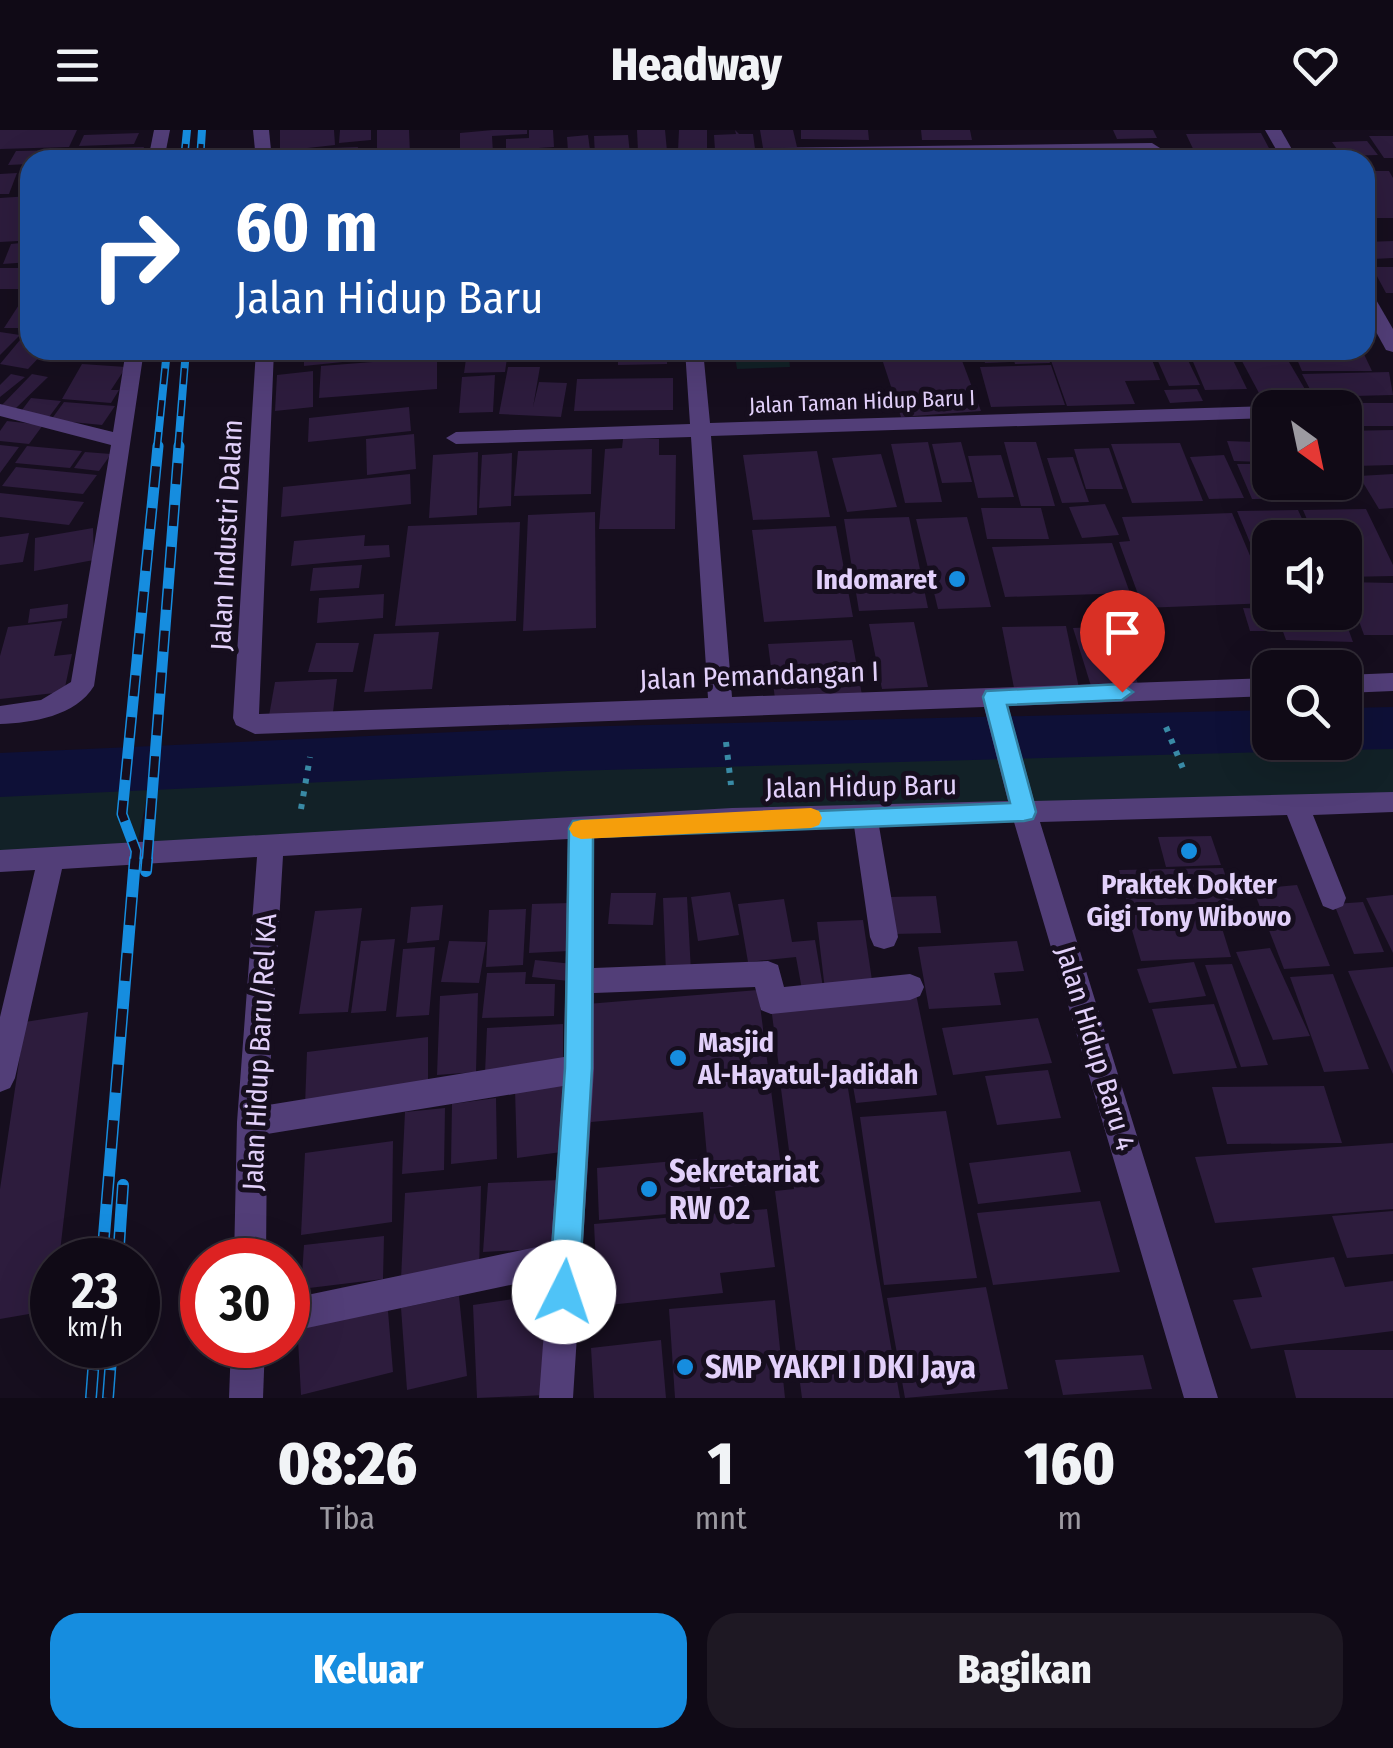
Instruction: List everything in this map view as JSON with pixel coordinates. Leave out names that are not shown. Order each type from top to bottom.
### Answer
[{"type":"street","points":[[888,130],[891,150],[1152,148]]},
{"type":"street","points":[[1076,130],[1082,147]]},
{"type":"street","points":[[1375,313],[1393,346]]},
{"type":"street","points":[[5,715],[59,702],[82,686],[134,360]]},
{"type":"street","name":"Jalan Industri Dalam","points":[[250,721],[245,718],[265,360]]},
{"type":"street","points":[[695,360],[723,718]]},
{"type":"street","points":[[0,410],[122,442]]},
{"type":"street","name":"Jalan Taman Hidup Baru I","points":[[456,438],[1252,413]]},
{"type":"street","points":[[1362,683],[1393,682]]},
{"type":"street","name":"Jalan Pemandangan I","points":[[250,721],[262,724],[723,718],[998,708],[1252,687]]},
{"type":"street","name":"Jalan Hidup Baru 4","points":[[998,708],[1024,812],[1201,1398]]},
{"type":"street","name":"Jalan Hidup Baru","points":[[0,861],[581,828],[1393,802]]},
{"type":"street","points":[[1296,805],[1333,898]]},
{"type":"street","points":[[865,817],[884,937]]},
{"type":"street","points":[[556,1398],[578,1068],[581,828]]},
{"type":"street","name":"Jalan Hidup Baru/Rel KA","points":[[250,1238],[252,1122],[271,844]]},
{"type":"street","points":[[0,1078],[52,856]]},
{"type":"street","points":[[581,981],[768,974],[772,1001],[910,987]]},
{"type":"street","points":[[252,1122],[578,1068]]},
{"type":"street","points":[[310,1311],[567,1257]]},
{"type":"street","points":[[246,1398],[247,1368]]},
{"type":"path","points":[[723,718],[732,797]]},
{"type":"path","points":[[1166,727],[1186,777]]},
{"type":"path","points":[[300,810],[310,753]]},
{"type":"shaded area","points":[[736,360],[789,360],[790,367],[737,369]]},
{"type":"shaded area","points":[[1393,728],[1393,806],[148,851],[157,770],[728,744],[1252,731],[1252,760],[1362,760],[1362,729]]},
{"type":"shaded area","points":[[153,767],[136,851],[0,861],[0,775]]},
{"type":"building","points":[[0,130],[77,130],[69,147],[0,149]]},
{"type":"building","points":[[280,130],[334,130],[335,145],[280,150]]},
{"type":"building","points":[[340,130],[371,130],[371,140],[339,143]]},
{"type":"building","points":[[377,130],[409,130],[410,150],[377,150]]},
{"type":"building","points":[[527,130],[527,134],[492,136],[493,150],[460,150],[460,133]]},
{"type":"building","points":[[529,130],[553,130],[554,147],[506,150],[506,139],[529,138]]},
{"type":"building","points":[[637,130],[665,130],[667,150],[638,150]]},
{"type":"building","points":[[679,130],[707,130],[707,150],[678,150]]},
{"type":"building","points":[[735,130],[739,134],[753,134],[755,149],[715,150],[714,135],[736,134]]},
{"type":"building","points":[[760,130],[793,130],[797,147],[763,148]]},
{"type":"building","points":[[801,130],[868,130],[869,140],[801,139]]},
{"type":"building","points":[[921,130],[970,130],[972,140],[922,140]]},
{"type":"building","points":[[1113,130],[1153,130],[1157,138],[1117,139]]},
{"type":"building","points":[[139,133],[134,144],[79,146],[84,135]]},
{"type":"building","points":[[1261,133],[1270,150],[1194,150],[1186,134]]},
{"type":"building","points":[[588,135],[590,150],[568,150],[567,137]]},
{"type":"building","points":[[628,135],[630,150],[595,150],[594,136]]},
{"type":"building","points":[[1369,136],[1393,136],[1393,158],[1384,158]]},
{"type":"building","points":[[1367,141],[1374,150],[1338,150],[1332,142]]},
{"type":"building","points":[[144,147],[143,150],[105,148]]},
{"type":"building","points":[[358,147],[357,150],[331,148]]},
{"type":"building","points":[[20,151],[20,164],[8,165]]},
{"type":"building","points":[[1375,171],[1389,171],[1393,178],[1393,218],[1375,218]]},
{"type":"building","points":[[17,173],[9,194],[0,194],[0,174]]},
{"type":"building","points":[[20,197],[18,241],[0,242],[0,198]]},
{"type":"building","points":[[1393,241],[1393,258],[1375,259],[1375,242]]},
{"type":"building","points":[[20,243],[20,263],[3,264],[11,244]]},
{"type":"building","points":[[1375,267],[1393,267],[1393,293],[1386,293]]},
{"type":"building","points":[[0,268],[20,268],[20,289],[0,289]]},
{"type":"building","points":[[20,303],[20,328],[4,328]]},
{"type":"building","points":[[0,332],[20,335],[0,355]]},
{"type":"building","points":[[20,340],[20,360],[37,360],[28,369],[0,364]]},
{"type":"building","points":[[304,360],[362,360],[304,366]]},
{"type":"building","points":[[437,360],[437,389],[319,398],[321,366]]},
{"type":"building","points":[[466,360],[507,360],[505,372],[464,373]]},
{"type":"building","points":[[618,360],[667,360],[667,364],[618,365]]},
{"type":"building","points":[[882,360],[962,360],[981,411],[901,417]]},
{"type":"building","points":[[984,360],[1010,362],[985,363]]},
{"type":"building","points":[[1014,360],[1050,363],[1015,364]]},
{"type":"building","points":[[1051,360],[1152,360],[1160,380],[1125,381],[1135,404],[1067,406]]},
{"type":"building","points":[[1157,360],[1188,360],[1200,385],[1169,386]]},
{"type":"building","points":[[1192,360],[1233,360],[1247,389],[1205,390]]},
{"type":"building","points":[[1241,360],[1288,360],[1305,390],[1257,390]]},
{"type":"building","points":[[1297,360],[1367,360],[1372,371],[1302,371]]},
{"type":"building","points":[[82,364],[126,367],[111,390],[119,390],[111,403],[62,399]]},
{"type":"building","points":[[1051,365],[1065,405],[991,407],[980,367]]},
{"type":"building","points":[[508,367],[540,367],[533,407],[539,382],[567,383],[561,417],[499,414]]},
{"type":"building","points":[[313,371],[313,407],[275,411],[277,375]]},
{"type":"building","points":[[1389,372],[1393,395],[1362,396],[1362,390],[1310,390],[1302,374]]},
{"type":"building","points":[[11,374],[25,377],[0,397],[0,385]]},
{"type":"building","points":[[32,374],[48,377],[14,410],[0,407]]},
{"type":"building","points":[[495,375],[493,412],[459,413],[462,377]]},
{"type":"building","points":[[673,378],[673,410],[574,411],[577,379]]},
{"type":"building","points":[[1197,389],[1203,401],[1170,403],[1164,390]]},
{"type":"building","points":[[31,398],[61,401],[49,417],[19,414]]},
{"type":"building","points":[[64,402],[115,406],[102,425],[51,420]]},
{"type":"building","points":[[1362,403],[1393,403],[1393,426],[1362,426]]},
{"type":"building","points":[[409,407],[411,431],[308,442],[309,418]]},
{"type":"building","points":[[7,421],[43,425],[29,444],[0,441],[0,431]]},
{"type":"building","points":[[1393,430],[1393,465],[1362,466],[1362,431]]},
{"type":"building","points":[[414,434],[416,469],[367,475],[366,439]]},
{"type":"building","points":[[623,439],[659,439],[659,455],[676,455],[675,529],[599,529],[605,449],[622,448]]},
{"type":"building","points":[[1227,441],[1252,442],[1252,462],[1234,461]]},
{"type":"building","points":[[928,442],[942,502],[905,503],[891,444]]},
{"type":"building","points":[[961,442],[972,482],[942,483],[932,444]]},
{"type":"building","points":[[1004,442],[1036,442],[1055,506],[1021,506]]},
{"type":"building","points":[[1180,443],[1203,501],[1132,503],[1111,444]]},
{"type":"building","points":[[0,445],[19,447],[0,473]]},
{"type":"building","points":[[27,446],[82,451],[70,468],[15,463]]},
{"type":"building","points":[[1109,448],[1123,489],[1086,489],[1074,449]]},
{"type":"building","points":[[592,449],[591,494],[514,496],[518,451]]},
{"type":"building","points":[[817,451],[830,517],[753,520],[743,455]]},
{"type":"building","points":[[85,452],[111,454],[99,471],[74,468]]},
{"type":"building","points":[[478,452],[477,515],[429,518],[433,455]]},
{"type":"building","points":[[512,453],[511,506],[479,508],[482,455]]},
{"type":"building","points":[[881,454],[897,507],[847,512],[832,458]]},
{"type":"building","points":[[1001,455],[1014,497],[978,498],[968,456]]},
{"type":"building","points":[[1224,455],[1244,498],[1209,499],[1190,457]]},
{"type":"building","points":[[1073,457],[1089,502],[1062,503],[1047,458]]},
{"type":"building","points":[[1237,464],[1252,464],[1252,499]]},
{"type":"building","points":[[16,467],[97,475],[83,494],[2,486]]},
{"type":"building","points":[[410,474],[411,504],[281,517],[283,487]]},
{"type":"building","points":[[1393,474],[1393,508],[1379,509],[1362,476]]},
{"type":"building","points":[[0,493],[84,502],[69,525],[0,517]]},
{"type":"building","points":[[1105,504],[1119,535],[1082,538],[1069,507]]},
{"type":"building","points":[[981,508],[1041,508],[1049,539],[987,539]]},
{"type":"building","points":[[1366,509],[1393,565],[1393,576],[1362,577],[1362,520],[1307,520],[1303,510]]},
{"type":"building","points":[[1298,510],[1303,520],[1252,520],[1252,547],[1237,511]]},
{"type":"building","points":[[595,512],[596,628],[523,631],[528,515]]},
{"type":"building","points":[[1232,513],[1252,560],[1252,604],[1143,608],[1119,542],[1130,541],[1122,517]]},
{"type":"building","points":[[909,517],[928,608],[859,611],[844,519]]},
{"type":"building","name":"Indomaret","points":[[967,517],[991,607],[938,609],[916,519]]},
{"type":"building","points":[[520,522],[516,621],[395,626],[408,526]]},
{"type":"building","points":[[836,526],[853,617],[764,622],[752,530]]},
{"type":"building","points":[[93,528],[94,560],[34,571],[35,538]]},
{"type":"building","points":[[29,533],[23,562],[0,565],[0,537]]},
{"type":"building","points":[[365,535],[364,546],[389,545],[390,557],[291,566],[294,541]]},
{"type":"building","points":[[1112,543],[1130,593],[1005,597],[992,547]]},
{"type":"building","points":[[362,565],[359,588],[310,591],[313,568]]},
{"type":"building","points":[[1362,582],[1393,583],[1393,635],[1364,635]]},
{"type":"building","points":[[384,594],[383,618],[317,623],[319,598]]},
{"type":"building","points":[[68,604],[67,618],[28,623],[30,609]]},
{"type":"building","points":[[1243,608],[1252,608],[1252,630],[1278,631],[1250,631]]},
{"type":"building","points":[[62,621],[54,656],[72,654],[64,692],[0,699],[0,656],[8,627]]},
{"type":"building","points":[[914,622],[928,687],[882,689],[869,624]]},
{"type":"building","points":[[1066,626],[1079,688],[1014,688],[1002,627]]},
{"type":"building","points":[[1118,626],[1138,684],[1091,686],[1073,628]]},
{"type":"building","points":[[1282,630],[1349,630],[1353,642],[1286,640]]},
{"type":"building","points":[[439,632],[432,689],[364,692],[374,634]]},
{"type":"building","points":[[852,640],[862,695],[775,699],[768,644]]},
{"type":"building","points":[[316,643],[359,643],[353,672],[308,672]]},
{"type":"building","points":[[337,679],[333,712],[269,716],[275,682]]},
{"type":"building","name":"Praktek Dokter Gigi Tony Wibowo","points":[[1211,836],[1221,865],[1166,867],[1158,837]]},
{"type":"building","points":[[1223,868],[1234,903],[1128,906],[1119,870]]},
{"type":"building","points":[[1297,885],[1330,966],[1284,969],[1253,889]]},
{"type":"building","points":[[730,892],[739,935],[698,941],[691,897]]},
{"type":"building","points":[[611,893],[656,893],[653,925],[608,924]]},
{"type":"building","points":[[1393,895],[1393,953],[1366,898]]},
{"type":"building","points":[[936,896],[941,933],[892,934],[889,897]]},
{"type":"building","points":[[687,897],[691,972],[666,973],[663,898]]},
{"type":"building","points":[[784,899],[792,942],[815,940],[824,993],[803,995],[796,957],[748,962],[738,904]]},
{"type":"building","points":[[1363,902],[1384,952],[1354,954],[1334,904]]},
{"type":"building","points":[[571,903],[569,951],[529,953],[532,904]]},
{"type":"building","points":[[443,905],[439,940],[407,943],[411,907]]},
{"type":"building","points":[[362,908],[348,1012],[299,1014],[315,911]]},
{"type":"building","points":[[526,909],[523,965],[486,967],[489,910]]},
{"type":"building","points":[[1216,909],[1231,957],[1141,961],[1127,913]]},
{"type":"building","points":[[863,920],[873,987],[825,990],[817,922]]},
{"type":"building","points":[[395,939],[386,1011],[351,1013],[361,941]]},
{"type":"building","points":[[449,941],[486,942],[479,983],[441,982]]},
{"type":"building","points":[[1017,941],[1024,971],[994,973],[1001,1005],[929,1009],[918,947]]},
{"type":"building","points":[[435,947],[429,1015],[396,1017],[403,949]]},
{"type":"building","points":[[1270,948],[1310,1036],[1273,1040],[1236,952]]},
{"type":"building","points":[[535,960],[573,964],[569,981],[532,977]]},
{"type":"building","points":[[1194,962],[1206,996],[1149,1003],[1137,969]]},
{"type":"building","points":[[1232,964],[1268,1065],[1241,1067],[1205,965]]},
{"type":"building","points":[[1393,967],[1393,1074],[1348,971]]},
{"type":"building","points":[[526,972],[525,984],[555,984],[554,1016],[482,1018],[487,973]]},
{"type":"building","points":[[1333,974],[1369,1069],[1324,1072],[1290,977]]},
{"type":"building","name":"Masjid Al-Hayatul-Jadidah","points":[[758,990],[783,1182],[710,1189],[703,1112],[591,1122],[587,1004]]},
{"type":"building","points":[[478,993],[476,1072],[437,1075],[440,996]]},
{"type":"building","points":[[916,994],[937,1095],[856,1103],[850,1069],[780,1075],[771,1007]]},
{"type":"building","points":[[1214,1004],[1237,1068],[1173,1074],[1152,1009]]},
{"type":"building","points":[[88,1012],[62,1238],[30,1238],[30,1314],[0,1319],[0,1189],[25,1022]]},
{"type":"building","points":[[1038,1018],[1052,1063],[953,1075],[942,1028]]},
{"type":"building","points":[[563,1024],[563,1069],[485,1073],[487,1028]]},
{"type":"building","points":[[428,1037],[428,1090],[305,1106],[307,1052]]},
{"type":"building","points":[[1048,1070],[1061,1118],[997,1125],[985,1076]]},
{"type":"building","points":[[846,1076],[900,1398],[802,1398],[775,1191],[794,1189],[780,1081]]},
{"type":"building","points":[[566,1083],[569,1151],[517,1158],[515,1089]]},
{"type":"building","points":[[1324,1086],[1342,1143],[1227,1144],[1212,1087]]},
{"type":"building","points":[[496,1098],[497,1159],[451,1164],[452,1104]]},
{"type":"building","points":[[445,1108],[444,1170],[402,1174],[405,1112]]},
{"type":"building","points":[[946,1111],[977,1278],[884,1285],[860,1117]]},
{"type":"building","points":[[393,1141],[392,1222],[301,1235],[305,1153]]},
{"type":"building","points":[[1393,1143],[1393,1209],[1215,1223],[1195,1157]]},
{"type":"building","points":[[1070,1151],[1081,1192],[978,1204],[969,1163]]},
{"type":"building","name":"Sekretariat RW 02","points":[[697,1159],[702,1211],[599,1220],[597,1168]]},
{"type":"building","points":[[559,1180],[557,1248],[483,1252],[488,1183]]},
{"type":"building","points":[[481,1186],[479,1273],[401,1280],[405,1193]]},
{"type":"building","points":[[1100,1201],[1120,1272],[993,1285],[977,1213]]},
{"type":"building","points":[[767,1209],[775,1267],[720,1273],[723,1293],[609,1305],[608,1285],[597,1286],[594,1224]]},
{"type":"building","points":[[1393,1211],[1393,1254],[1347,1258],[1332,1216]]},
{"type":"building","points":[[384,1236],[383,1279],[310,1288],[310,1244]]},
{"type":"building","points":[[1334,1257],[1345,1287],[1393,1281],[1393,1331],[1251,1349],[1233,1300],[1262,1297],[1252,1268]]},
{"type":"building","points":[[986,1287],[1008,1389],[905,1398],[887,1298]]},
{"type":"building","points":[[541,1295],[546,1395],[477,1398],[473,1305]]},
{"type":"building","points":[[459,1296],[467,1376],[407,1390],[401,1308]]},
{"type":"building","points":[[387,1299],[393,1372],[301,1395],[300,1368],[310,1368],[310,1318]]},
{"type":"building","points":[[775,1300],[785,1398],[675,1398],[669,1309]]},
{"type":"building","points":[[661,1340],[666,1398],[594,1398],[591,1348]]},
{"type":"building","points":[[1284,1350],[1393,1350],[1393,1398],[1296,1398]]},
{"type":"building","points":[[1143,1355],[1152,1389],[1063,1395],[1055,1360]]},
{"type":"waterway","points":[[1362,729],[1393,728]]},
{"type":"waterway","points":[[0,775],[567,749],[1252,731]]},
{"type":"railway","points":[[185,150],[187,130]]},
{"type":"railway","points":[[201,150],[202,130]]},
{"type":"railway","points":[[157,448],[166,360]]},
{"type":"railway","points":[[178,448],[185,360]]},
{"type":"railway","points":[[135,861],[136,851],[122,814],[158,446]]},
{"type":"railway","points":[[147,861],[179,446]]},
{"type":"railway","points":[[104,1238],[135,859]]},
{"type":"railway","points":[[146,871],[147,859]]},
{"type":"railway","points":[[119,1238],[123,1185]]},
{"type":"railway","points":[[91,1398],[93,1368]]},
{"type":"railway","points":[[108,1398],[110,1368]]},
{"type":"slow traffic","points":[[581,829],[811,818]]},
{"type":"place","name":"Indomaret","points":[[957,579]]},
{"type":"place","name":"Praktek Dokter Gigi Tony Wibowo","points":[[1189,851]]},
{"type":"place","name":"Masjid Al-Hayatul-Jadidah","points":[[678,1058]]},
{"type":"place","name":"Sekretariat RW 02","points":[[649,1189]]},
{"type":"place","name":"SMP YAKPI I DKI Jaya","points":[[685,1367]]},
{"type":"route","points":[[564,1292],[578,1068],[581,828],[1024,812],[994,697],[1122,692]]}]
